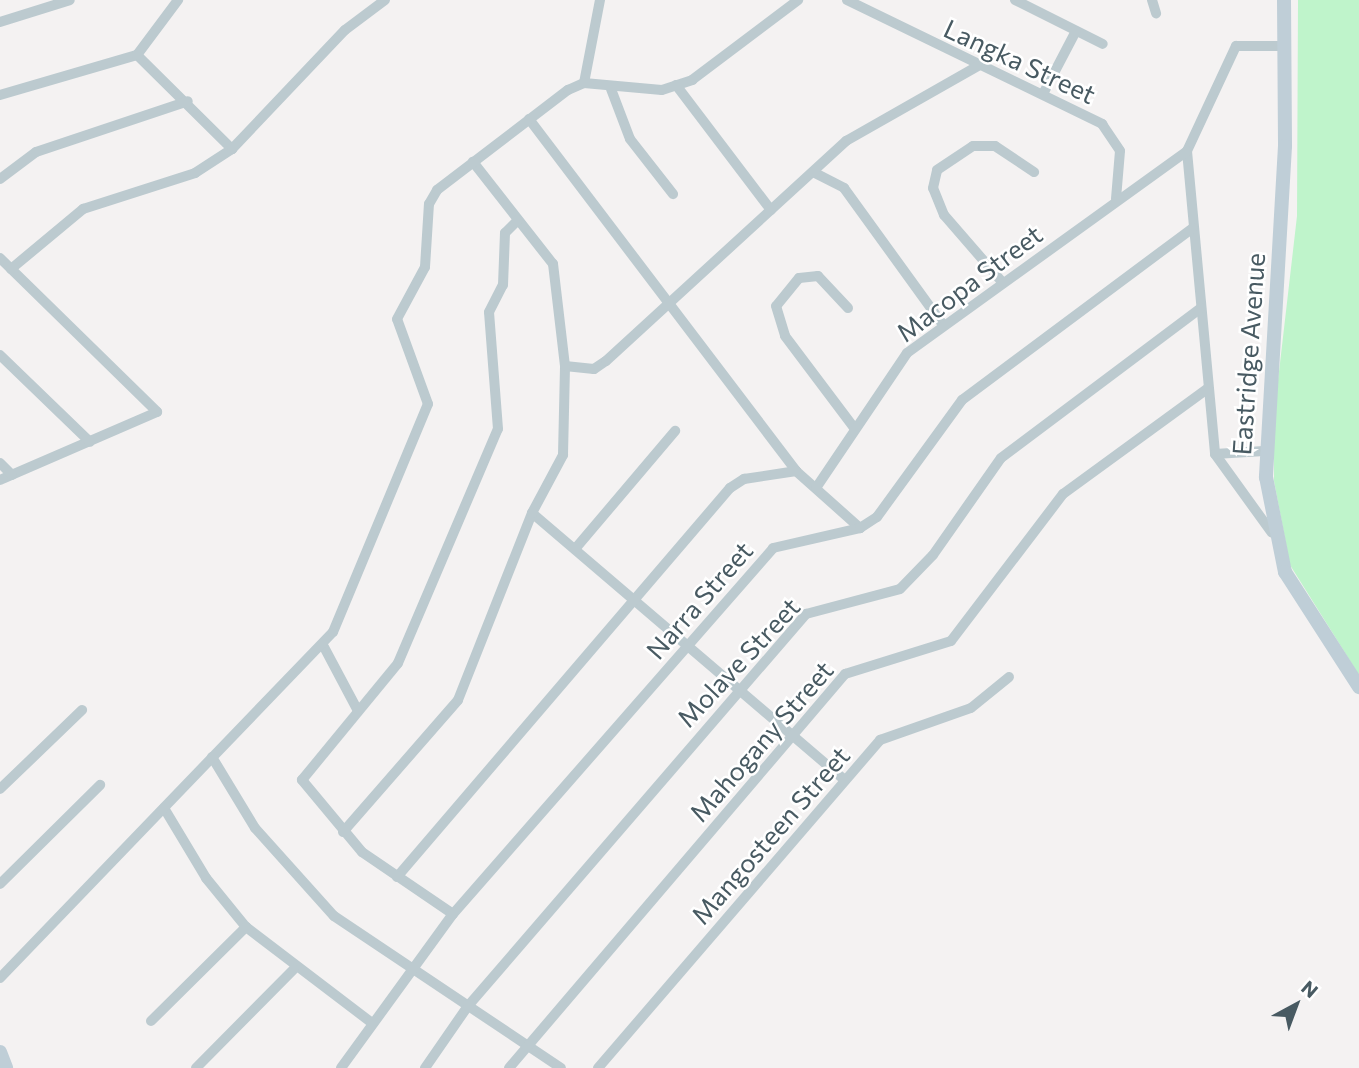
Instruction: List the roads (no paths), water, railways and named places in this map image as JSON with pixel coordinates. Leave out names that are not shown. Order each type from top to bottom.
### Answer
[{"type":"street","points":[[0,22],[70,0]]},
{"type":"street","points":[[0,95],[137,55],[178,0]]},
{"type":"street","points":[[11,269],[83,209],[195,173],[232,149],[345,30],[386,0]]},
{"type":"street","points":[[584,83],[600,0]]},
{"type":"street","points":[[0,978],[212,757],[324,647],[428,404],[397,319],[425,267],[429,204],[473,162],[529,119],[584,83],[611,89],[676,85],[715,66],[799,0]]},
{"type":"street","name":"Langka Street","points":[[847,0],[1043,94],[1114,136],[1121,150],[1116,199]]},
{"type":"street","points":[[1015,0],[1103,44]]},
{"type":"street","points":[[1152,0],[1156,13]]},
{"type":"street","name":"Eastridge Avenue","points":[[1284,0],[1282,219],[1264,451],[1272,533],[1304,608],[1359,687]]},
{"type":"street","points":[[1043,94],[1076,31]]},
{"type":"street","points":[[1272,533],[1215,454],[1187,151],[1236,46],[1284,46]]},
{"type":"street","points":[[137,55],[188,101],[232,149]]},
{"type":"street","points":[[565,366],[594,369],[813,172],[875,121],[980,65]]},
{"type":"street","points":[[676,85],[771,210]]},
{"type":"street","points":[[611,89],[630,139],[673,194]]},
{"type":"street","points":[[0,179],[36,152],[188,101]]},
{"type":"street","points":[[529,119],[796,471],[860,528]]},
{"type":"street","points":[[1003,283],[944,215],[933,188],[937,170],[973,146],[995,146],[1034,173]]},
{"type":"street","name":"Macopa Street","points":[[816,488],[898,364],[944,326],[1116,199],[1187,151]]},
{"type":"street","points":[[343,832],[458,701],[532,513],[563,455],[565,366],[553,264],[473,162]]},
{"type":"street","points":[[813,172],[844,188],[944,326]]},
{"type":"street","points":[[453,914],[397,877],[343,832],[302,780],[398,663],[498,429],[489,312],[503,285],[505,233],[518,220]]},
{"type":"street","name":"Narra Street","points":[[341,1068],[410,969],[453,914],[773,548],[860,528],[877,517],[962,400],[1194,228]]},
{"type":"street","points":[[0,258],[157,412],[0,480]]},
{"type":"street","points":[[848,308],[818,276],[799,278],[776,306],[785,336],[855,429]]},
{"type":"street","name":"Molave Street","points":[[425,1068],[468,1006],[737,688],[806,614],[908,583],[1001,458],[1201,308]]},
{"type":"street","points":[[0,355],[90,442]]},
{"type":"street","name":"Mahogany Street","points":[[509,1068],[525,1045],[845,674],[951,641],[1063,494],[1207,388]]},
{"type":"street","points":[[575,549],[675,431]]},
{"type":"street","points":[[1215,454],[1264,451]]},
{"type":"street","points":[[0,463],[12,475]]},
{"type":"street","points":[[397,877],[638,600],[730,488],[744,479],[796,471]]},
{"type":"street","points":[[532,513],[638,600],[845,780]]},
{"type":"street","points":[[324,647],[359,711]]},
{"type":"street","name":"Mangosteen Street","points":[[598,1068],[880,740],[971,708],[1009,677]]},
{"type":"street","points":[[0,789],[82,710]]},
{"type":"street","points":[[212,757],[256,828],[305,890],[410,969],[561,1068]]},
{"type":"street","points":[[0,884],[100,785]]},
{"type":"street","points":[[164,808],[205,878],[246,927],[294,969],[372,1023]]},
{"type":"street","points":[[151,1021],[246,927]]},
{"type":"street","points":[[196,1068],[294,969]]},
{"type":"street","points":[[0,1052],[6,1068]]}]
